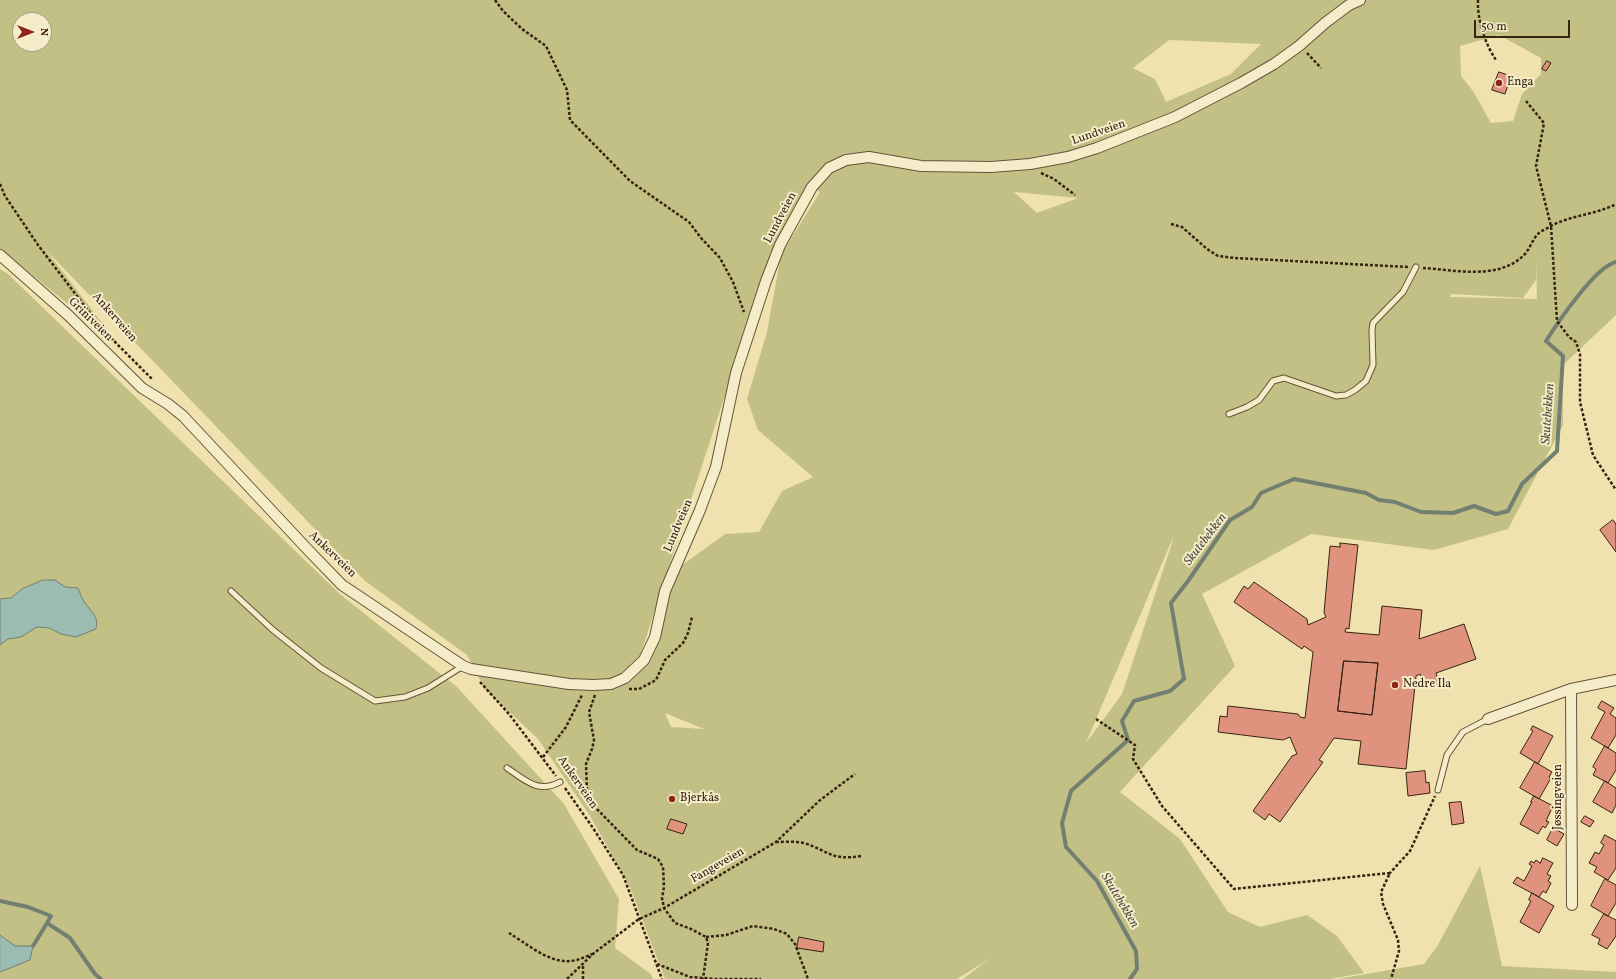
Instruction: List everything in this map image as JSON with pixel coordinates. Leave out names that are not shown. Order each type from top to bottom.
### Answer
[{"type":"street","name":"Lundveien","points":[[467,668],[569,684],[594,685],[611,684],[625,678],[644,660],[655,637],[665,591],[700,510],[716,467],[736,373],[766,281],[780,245],[812,187],[829,168],[846,160],[869,157],[921,166],[991,167],[1030,164],[1068,157],[1098,148],[1175,117],[1241,83],[1274,64],[1299,46],[1325,23],[1349,5],[1360,0]]},
{"type":"street","name":"Griniveien","points":[[0,255],[68,315],[142,388],[183,416]]},
{"type":"street","name":"Ankerveien","points":[[183,416],[342,585],[467,668]]},
{"type":"street","points":[[1488,719],[1571,689],[1616,680]]},
{"type":"street","name":"Jøssingveien","points":[[1571,689],[1572,905]]},
{"type":"lane","points":[[1229,414],[1247,407],[1259,400],[1273,381],[1284,378],[1336,396],[1346,395],[1356,390],[1366,380],[1373,365],[1373,323],[1403,292],[1416,268]]},
{"type":"lane","points":[[231,591],[273,630],[321,668],[375,701],[405,697],[428,688],[467,668]]},
{"type":"lane","points":[[1438,790],[1447,755],[1463,732],[1488,719]]},
{"type":"lane","points":[[507,768],[533,785],[544,788],[551,787],[560,782]]},
{"type":"path","points":[[495,0],[503,11],[522,29],[546,46],[566,90],[570,120],[630,181],[689,222],[700,238],[720,258],[732,282],[751,330]]},
{"type":"path","points":[[1478,0],[1477,11],[1489,50],[1496,60]]},
{"type":"path","points":[[1299,46],[1321,68]]},
{"type":"path","points":[[1526,101],[1544,123],[1536,166],[1551,226],[1557,321],[1568,337],[1576,342],[1580,354],[1580,402],[1593,455],[1616,490]]},
{"type":"path","points":[[1030,164],[1044,175],[1054,179],[1074,195]]},
{"type":"path","name":"Ankerveien","points":[[0,184],[5,196],[38,245],[103,330],[156,384]]},
{"type":"path","points":[[1170,224],[1182,227],[1207,249],[1218,256],[1489,272],[1502,269],[1514,263],[1524,255],[1538,233],[1551,226],[1571,218],[1609,208],[1616,204]]},
{"type":"path","points":[[692,617],[688,633],[683,643],[665,660],[656,680],[639,689],[622,689],[611,684],[596,693],[589,712],[594,740],[586,764],[587,792],[591,803],[637,850],[658,859],[663,867],[664,887],[662,898],[664,908],[675,923],[706,937],[726,935],[753,926],[774,929],[787,934],[795,944],[808,979]]},
{"type":"path","name":"Ankerveien","points":[[467,668],[509,714],[543,757],[593,828],[623,875],[662,979]]},
{"type":"path","points":[[543,757],[566,727],[584,690],[594,685]]},
{"type":"path","points":[[1096,719],[1135,745],[1132,759],[1162,806],[1234,889],[1390,873]]},
{"type":"path","name":"Fangeveien","points":[[567,979],[594,953],[639,919],[664,908],[776,842],[819,801],[855,774]]},
{"type":"path","points":[[1391,979],[1399,951],[1398,940],[1383,904],[1381,892],[1390,873],[1410,851],[1438,790]]},
{"type":"path","points":[[776,842],[803,842],[836,857],[848,858],[861,856]]},
{"type":"path","points":[[509,933],[548,957],[564,962],[580,959],[594,953]]},
{"type":"path","points":[[703,979],[708,943],[706,937]]},
{"type":"path","points":[[583,979],[584,964]]},
{"type":"path","points":[[657,964],[690,977],[703,979],[760,979]]},
{"type":"shaded area","points":[[0,0],[1616,0],[1616,315],[1563,365],[1563,425],[1508,529],[1434,550],[1311,534],[1202,594],[1235,666],[1120,792],[1180,839],[1228,912],[1260,927],[1307,915],[1337,936],[1364,973],[1330,979],[963,979],[989,959],[957,979],[665,979],[629,885],[590,816],[538,739],[485,689],[467,655],[365,581],[46,250],[119,345],[0,249]],"holes":[[[1499,35],[1541,58],[1541,74],[1522,94],[1513,121],[1491,123],[1473,91],[1461,76],[1460,46]],[[1169,40],[1261,44],[1231,74],[1166,102],[1155,79],[1133,68]],[[814,188],[820,192],[781,255],[767,332],[747,399],[758,430],[813,477],[782,491],[759,532],[725,534],[678,568],[643,658],[641,653],[756,300]],[[1014,192],[1078,198],[1037,213]],[[1536,259],[1537,299],[1449,297],[1452,294],[1523,298],[1536,280]],[[1172,540],[1122,694],[1086,743]],[[665,713],[704,729],[671,727]]]},
{"type":"shaded area","points":[[0,269],[8,274],[341,595],[457,687],[564,804],[619,899],[615,948],[651,974],[653,979],[0,979]]},
{"type":"shaded area","points":[[1480,866],[1502,966],[1616,972],[1616,979],[1337,979],[1424,964],[1438,945]]},
{"type":"water","points":[[43,580],[55,580],[65,587],[78,588],[84,601],[96,618],[96,629],[76,637],[61,634],[49,628],[37,627],[21,637],[8,639],[0,645],[0,599],[11,598],[22,589]]},
{"type":"water","points":[[0,935],[15,946],[33,946],[30,960],[0,972]]},
{"type":"building","points":[[1547,61],[1551,63],[1546,71],[1542,69]]},
{"type":"building","points":[[1499,72],[1511,76],[1505,94],[1492,90]]},
{"type":"building","points":[[1613,520],[1616,524],[1616,552],[1600,530]]},
{"type":"building","name":"Nedre Ila","points":[[1340,543],[1358,545],[1349,629],[1346,628],[1345,632],[1379,635],[1382,606],[1422,610],[1419,639],[1464,624],[1476,659],[1436,673],[1439,683],[1425,688],[1420,674],[1416,676],[1406,769],[1358,764],[1361,741],[1334,738],[1319,760],[1323,762],[1280,822],[1269,814],[1265,820],[1253,811],[1292,756],[1297,754],[1290,737],[1283,740],[1218,732],[1220,716],[1227,717],[1228,706],[1298,714],[1300,717],[1305,718],[1313,652],[1304,646],[1302,649],[1234,602],[1244,586],[1248,589],[1254,582],[1307,619],[1308,625],[1326,617],[1324,613],[1330,546],[1340,547]],"holes":[[[1344,661],[1378,663],[1372,715],[1338,711]]]},
{"type":"building","points":[[1344,661],[1378,663],[1372,715],[1338,711]]},
{"type":"building","points":[[1602,701],[1614,708],[1610,714],[1616,718],[1616,735],[1608,748],[1591,738],[1605,712],[1598,708]]},
{"type":"building","points":[[1533,726],[1553,736],[1538,764],[1520,753],[1533,731],[1531,730]]},
{"type":"building","points":[[1605,746],[1616,753],[1616,770],[1608,783],[1593,775],[1596,769],[1593,767]]},
{"type":"building","points":[[1535,762],[1552,772],[1549,777],[1551,778],[1539,799],[1520,788]]},
{"type":"building","points":[[1425,771],[1426,783],[1429,782],[1430,793],[1408,796],[1406,773]]},
{"type":"building","points":[[1605,781],[1616,788],[1616,805],[1612,813],[1593,802]]},
{"type":"building","points":[[1534,796],[1553,806],[1546,821],[1549,822],[1545,828],[1543,826],[1538,834],[1520,824]]},
{"type":"building","points":[[1461,802],[1464,823],[1452,825],[1449,803]]},
{"type":"building","points":[[1585,816],[1594,821],[1590,827],[1581,822]]},
{"type":"building","points":[[671,819],[687,824],[683,834],[667,829]]},
{"type":"building","points":[[1553,828],[1564,834],[1557,846],[1547,840]]},
{"type":"building","points":[[1605,835],[1616,841],[1616,868],[1608,880],[1594,872],[1597,867],[1589,863],[1595,852],[1599,854],[1604,845],[1601,843]]},
{"type":"building","points":[[1543,858],[1553,863],[1547,874],[1551,876],[1548,881],[1551,883],[1546,893],[1543,891],[1539,897],[1513,883],[1517,877],[1524,881],[1532,866],[1529,864],[1531,861],[1534,863],[1536,860],[1540,863]]},
{"type":"building","points":[[1605,879],[1616,885],[1616,903],[1608,916],[1591,906]]},
{"type":"building","points":[[1532,893],[1554,906],[1539,933],[1520,922],[1531,901],[1529,900]]},
{"type":"building","points":[[1604,914],[1616,920],[1616,936],[1607,949],[1598,944],[1600,939],[1592,935]]},
{"type":"building","points":[[799,937],[824,942],[823,952],[797,948]]},
{"type":"waterway","name":"Skutebekken","points":[[1130,979],[1137,969],[1136,951],[1097,881],[1066,847],[1062,823],[1071,791],[1128,740],[1122,721],[1134,701],[1170,691],[1184,679],[1171,603],[1230,520],[1252,507],[1261,493],[1294,479],[1366,493],[1379,500],[1395,502],[1421,512],[1453,513],[1474,506],[1496,514],[1508,511],[1522,484],[1557,451],[1563,356],[1546,341],[1559,321],[1588,284],[1598,273],[1616,262]]},
{"type":"waterway","points":[[0,901],[28,907],[51,916],[47,923],[70,938],[95,974],[101,979]]},
{"type":"waterway","points":[[33,946],[47,923]]},
{"type":"place","name":"Enga","points":[[1499,83]]},
{"type":"place","name":"Nedre Ila","points":[[1395,685]]},
{"type":"place","name":"Bjerkås","points":[[672,799]]}]
